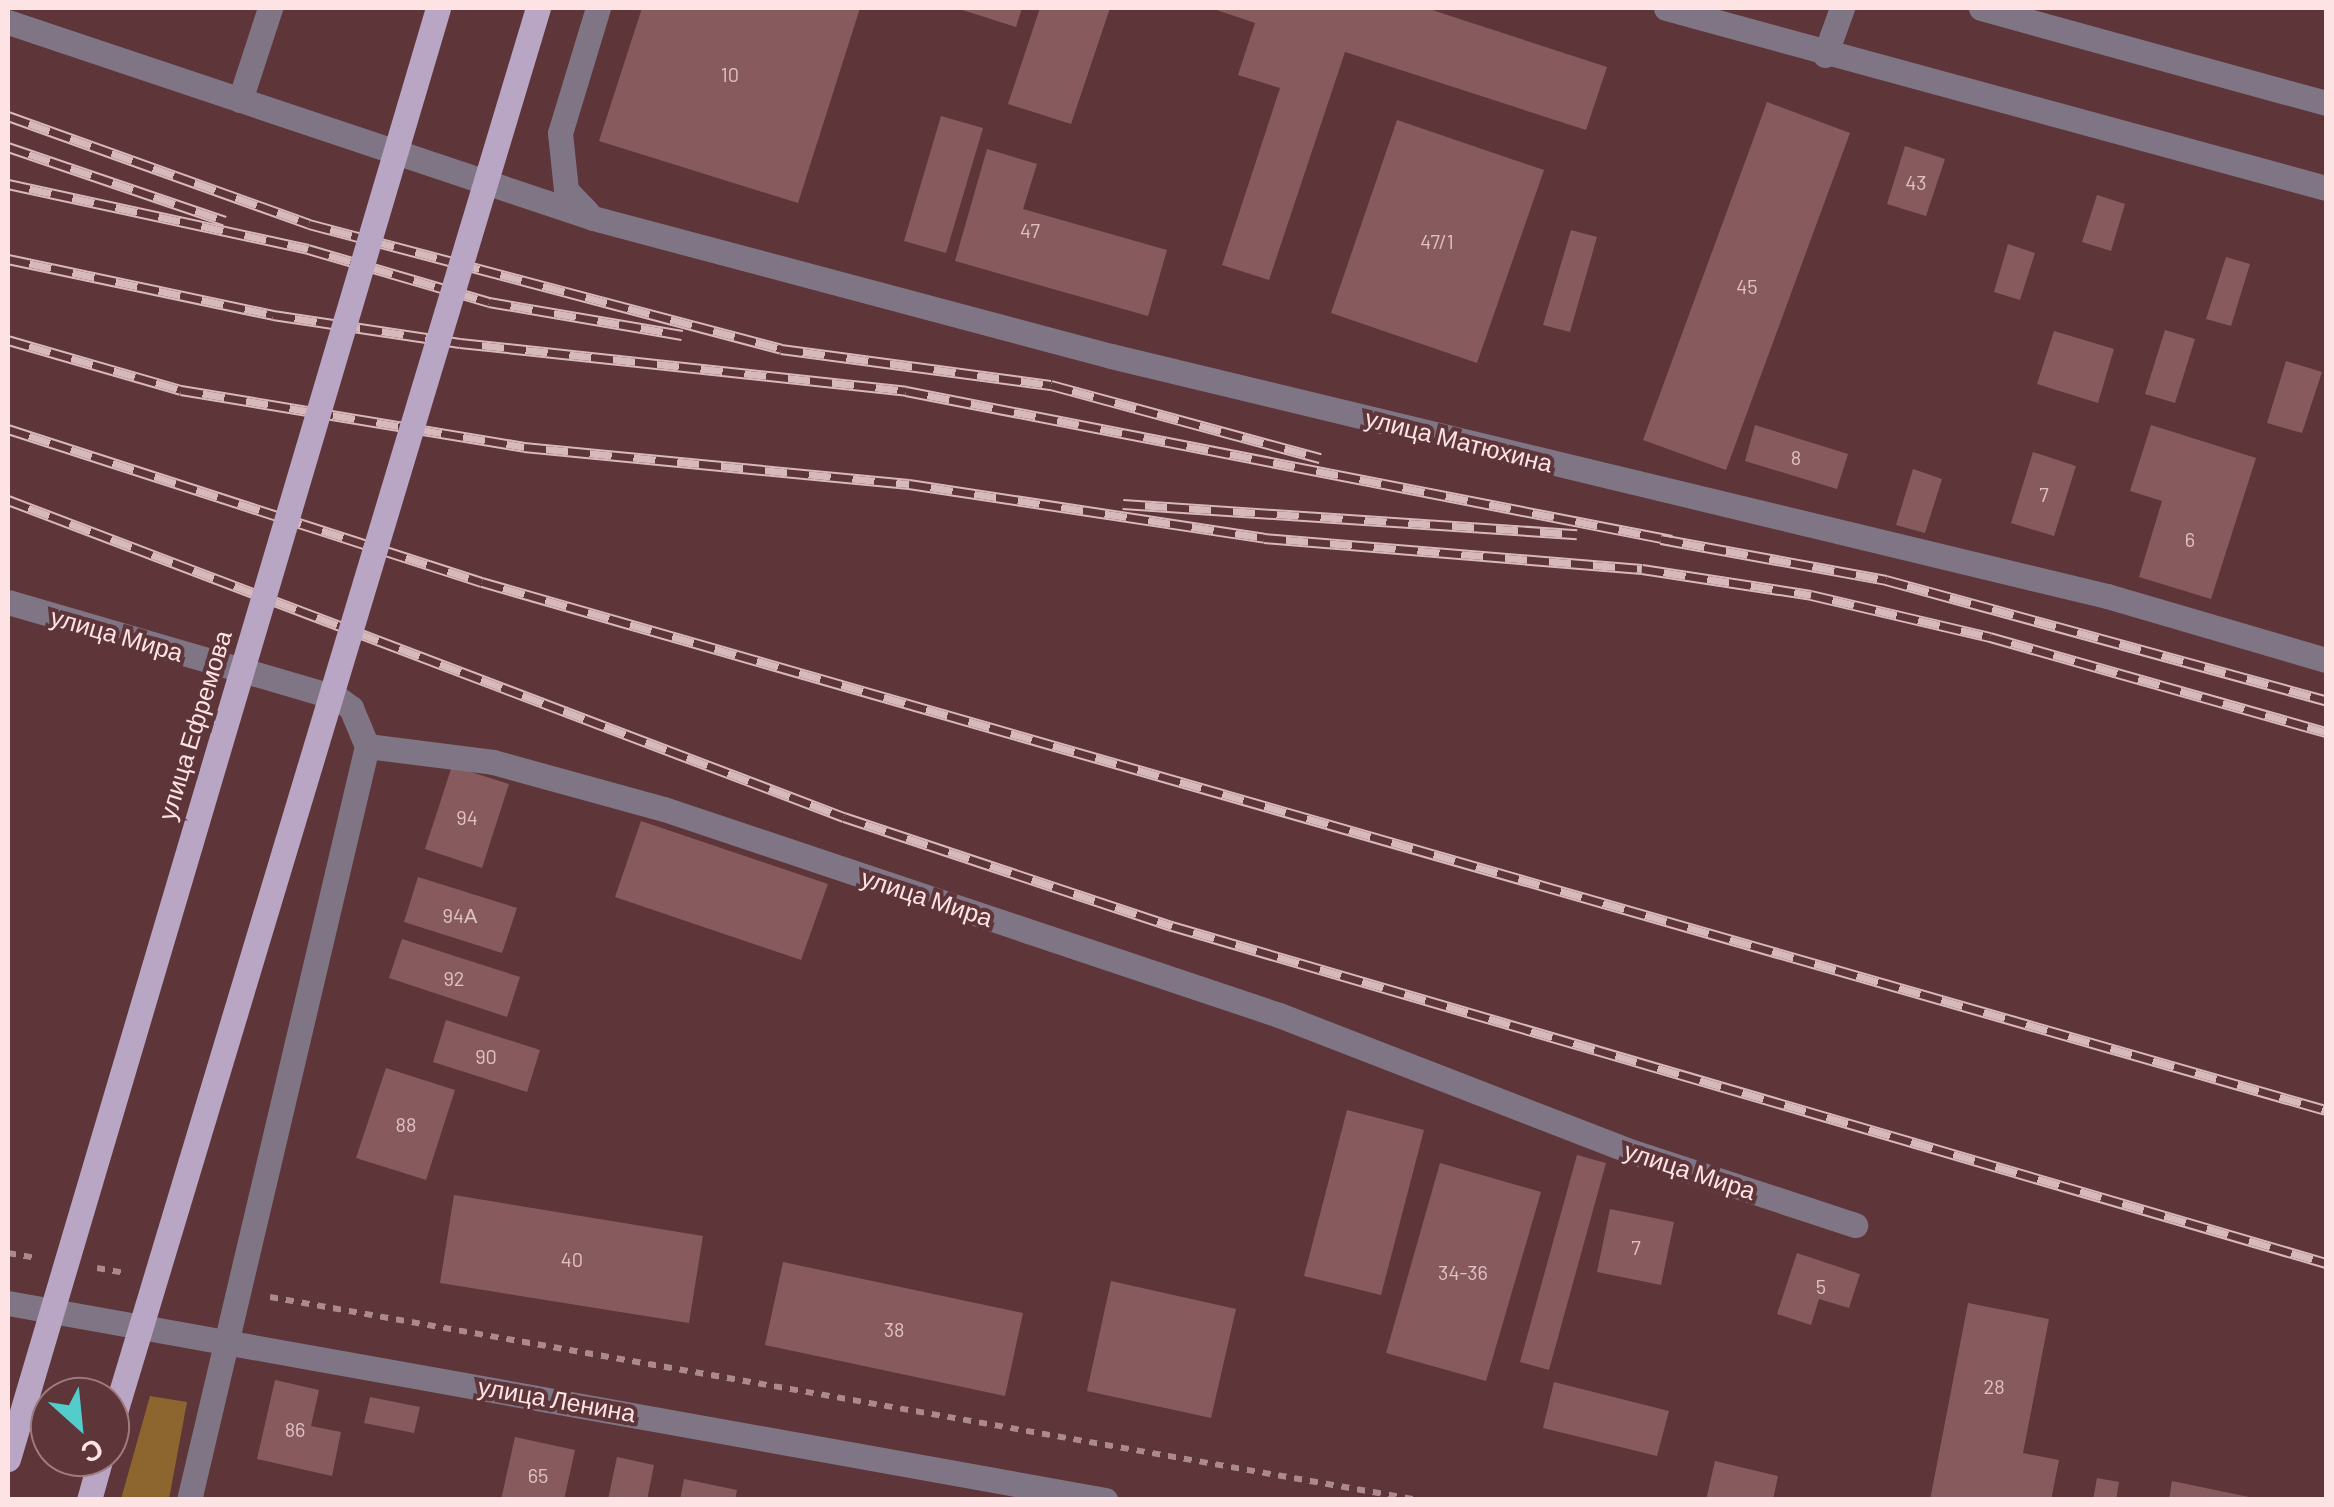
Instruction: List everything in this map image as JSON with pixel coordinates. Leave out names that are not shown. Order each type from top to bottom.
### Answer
[{"type":"main road","name":"улица Ефремова","points":[[8,1459],[438,8]]},
{"type":"main road","points":[[126,1377],[538,8]]},
{"type":"street","points":[[8,22],[240,100],[270,8]]},
{"type":"street","points":[[593,218],[566,190],[559,158],[598,8]]},
{"type":"street","points":[[1666,8],[1825,56],[2326,188]]},
{"type":"street","points":[[1825,56],[1842,8]]},
{"type":"street","points":[[1982,8],[2326,103]]},
{"type":"street","name":"улица Матюхина","points":[[240,100],[593,218],[1110,356],[2106,596],[2326,660]]},
{"type":"street","name":"улица Мира","points":[[8,602],[336,697],[351,708],[367,746],[492,762],[664,809],[1279,1015],[1633,1152],[1855,1225]]},
{"type":"street","points":[[189,1500],[367,746]]},
{"type":"street","name":"улица Ленина","points":[[8,1303],[226,1338],[1105,1500]]},
{"type":"path","points":[[8,1253],[46,1260]]},
{"type":"path","points":[[84,1266],[142,1276]]},
{"type":"path","points":[[238,1292],[1418,1500]]},
{"type":"shaded area","points":[[150,1396],[187,1402],[169,1499],[121,1499]]},
{"type":"building","points":[[642,8],[860,8],[798,203],[599,141]]},
{"type":"building","points":[[956,8],[1022,8],[1016,27]]},
{"type":"building","points":[[1040,8],[1110,8],[1071,124],[1008,104]]},
{"type":"building","points":[[1211,8],[1426,8],[1607,67],[1586,130],[1345,52],[1269,280],[1222,265],[1280,88],[1238,75],[1255,23]]},
{"type":"building","points":[[1767,102],[1850,133],[1726,470],[1643,440]]},
{"type":"building","points":[[941,116],[983,128],[946,253],[904,241]]},
{"type":"building","points":[[1397,120],[1544,170],[1477,363],[1331,313]]},
{"type":"building","points":[[1905,146],[1945,159],[1926,216],[1887,204]]},
{"type":"building","points":[[987,149],[1037,164],[1023,209],[1167,250],[1148,316],[955,261]]},
{"type":"building","points":[[2097,195],[2125,204],[2111,251],[2082,242]]},
{"type":"building","points":[[1571,230],[1597,237],[1570,332],[1543,325]]},
{"type":"building","points":[[2008,244],[2035,253],[2020,300],[1994,292]]},
{"type":"building","points":[[2226,257],[2250,264],[2231,326],[2206,319]]},
{"type":"building","points":[[2165,330],[2195,339],[2175,403],[2145,394]]},
{"type":"building","points":[[2054,331],[2114,349],[2098,403],[2037,384]]},
{"type":"building","points":[[2286,361],[2322,372],[2302,433],[2267,423]]},
{"type":"building","points":[[1755,425],[1848,454],[1837,489],[1745,461]]},
{"type":"building","points":[[2151,425],[2256,458],[2211,599],[2139,577],[2162,501],[2130,491]]},
{"type":"building","points":[[2033,452],[2076,466],[2054,536],[2011,523]]},
{"type":"building","points":[[1913,469],[1942,479],[1925,533],[1896,525]]},
{"type":"building","points":[[452,766],[509,784],[482,868],[425,849]]},
{"type":"building","points":[[641,821],[828,884],[801,960],[615,897]]},
{"type":"building","points":[[418,877],[517,908],[502,953],[404,922]]},
{"type":"building","points":[[402,939],[520,977],[507,1017],[389,978]]},
{"type":"building","points":[[446,1020],[540,1050],[527,1092],[433,1062]]},
{"type":"building","points":[[386,1068],[455,1090],[426,1180],[356,1158]]},
{"type":"building","points":[[1347,1110],[1424,1130],[1381,1295],[1304,1276]]},
{"type":"building","points":[[1577,1155],[1606,1163],[1549,1370],[1520,1362]]},
{"type":"building","points":[[1440,1163],[1541,1192],[1486,1381],[1386,1353]]},
{"type":"building","points":[[454,1195],[703,1236],[689,1323],[440,1283]]},
{"type":"building","points":[[1610,1209],[1674,1222],[1661,1285],[1597,1272]]},
{"type":"building","points":[[1797,1253],[1860,1274],[1849,1308],[1819,1299],[1811,1325],[1777,1314]]},
{"type":"building","points":[[783,1262],[1023,1313],[1005,1396],[765,1345]]},
{"type":"building","points":[[1111,1281],[1236,1309],[1211,1418],[1087,1391]]},
{"type":"building","points":[[1968,1303],[2049,1319],[2023,1453],[2059,1460],[2051,1500],[1930,1500]]},
{"type":"building","points":[[275,1380],[319,1390],[311,1426],[341,1432],[332,1476],[257,1459]]},
{"type":"building","points":[[1554,1382],[1669,1411],[1657,1456],[1543,1428]]},
{"type":"building","points":[[370,1397],[420,1407],[414,1433],[364,1423]]},
{"type":"building","points":[[515,1437],[575,1450],[564,1500],[501,1500]]},
{"type":"building","points":[[617,1457],[654,1465],[647,1500],[608,1500]]},
{"type":"building","points":[[1715,1461],[1778,1476],[1773,1500],[1706,1500]]},
{"type":"building","points":[[2097,1478],[2119,1482],[2116,1500],[2093,1500]]},
{"type":"building","points":[[684,1479],[737,1490],[735,1500],[680,1500]]},
{"type":"building","points":[[2172,1481],[2254,1498],[2254,1500],[2169,1500]]},
{"type":"railway","points":[[8,116],[309,224],[781,349],[1051,385],[1320,458]]},
{"type":"railway","points":[[8,147],[225,221]]},
{"type":"railway","points":[[8,184],[308,249],[489,302],[682,335]]},
{"type":"railway","points":[[8,259],[273,315],[460,343],[906,391],[1672,540]]},
{"type":"railway","points":[[8,340],[181,390],[524,447],[909,484],[1264,538],[1642,569],[1811,595],[1990,637],[2326,732]]},
{"type":"railway","points":[[8,429],[482,582],[2326,1110]]},
{"type":"railway","points":[[8,500],[844,817],[1172,926],[2326,1263]]},
{"type":"railway","points":[[1123,504],[1577,534]]},
{"type":"railway","points":[[1661,539],[1886,580],[2326,700]]}]
